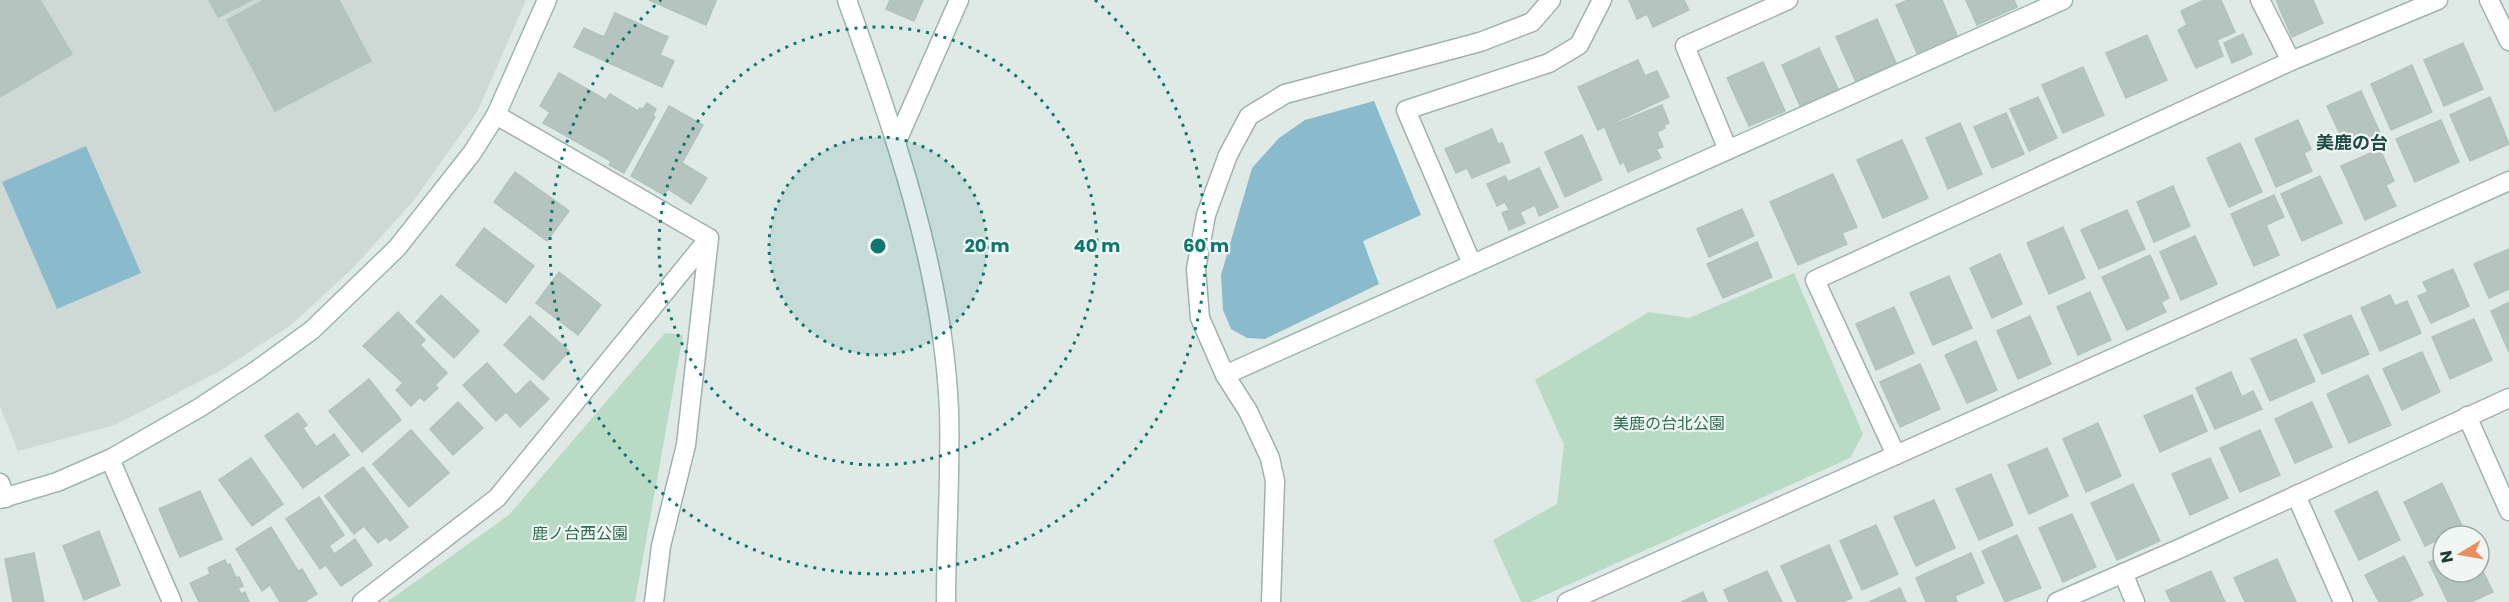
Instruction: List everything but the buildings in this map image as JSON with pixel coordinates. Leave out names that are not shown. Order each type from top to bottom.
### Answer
[{"type":"street","points":[[2,493],[57,482],[110,459],[199,408],[312,330],[397,248],[472,153],[496,115],[547,0]]},
{"type":"street","points":[[847,0],[896,143],[928,262],[939,316],[949,410],[945,602]]},
{"type":"street","points":[[896,143],[959,0]]},
{"type":"street","points":[[1271,602],[1275,481],[1270,458],[1248,411],[1225,375],[1200,318],[1196,268],[1206,215],[1228,155],[1249,116],[1285,94],[1480,42],[1532,22],[1551,0]]},
{"type":"street","points":[[1472,264],[1406,110],[1549,63],[1579,45],[1602,0]]},
{"type":"street","points":[[1728,150],[1685,46],[1788,0]]},
{"type":"street","points":[[1225,375],[2063,0]]},
{"type":"street","points":[[2260,0],[2291,61]]},
{"type":"street","points":[[1896,455],[1815,280],[2291,61],[2438,0]]},
{"type":"street","points":[[2489,0],[2509,41]]},
{"type":"street","points":[[496,115],[709,238]]},
{"type":"street","points":[[1567,602],[2509,181]]},
{"type":"street","points":[[362,602],[497,498],[709,238]]},
{"type":"street","points":[[654,602],[661,546],[686,445],[709,238]]},
{"type":"street","points":[[2057,602],[2509,398]]},
{"type":"street","points":[[2467,416],[2509,511]]},
{"type":"street","points":[[110,459],[172,602]]},
{"type":"street","points":[[2296,495],[2343,602]]},
{"type":"street","points":[[2123,573],[2135,602]]},
{"type":"shaded area","points":[[0,0],[526,0],[478,110],[415,199],[352,269],[291,325],[220,371],[115,425],[18,451],[0,407]]},
{"type":"green space","name":"美鹿の台北公園","points":[[1794,273],[1863,434],[1850,458],[1530,602],[1521,602],[1493,540],[1557,504],[1564,445],[1535,380],[1649,312],[1689,318]]},
{"type":"green space","name":"鹿ノ台西公園","points":[[665,333],[683,335],[635,602],[387,602],[509,515]]},
{"type":"water","points":[[1374,101],[1421,215],[1363,241],[1379,284],[1265,339],[1247,338],[1231,329],[1223,310],[1221,275],[1252,168],[1279,138],[1305,120]]},
{"type":"water","points":[[86,146],[141,273],[57,309],[2,182]]},
{"type":"district","name":"美鹿の台","points":[[2352,142]]}]
